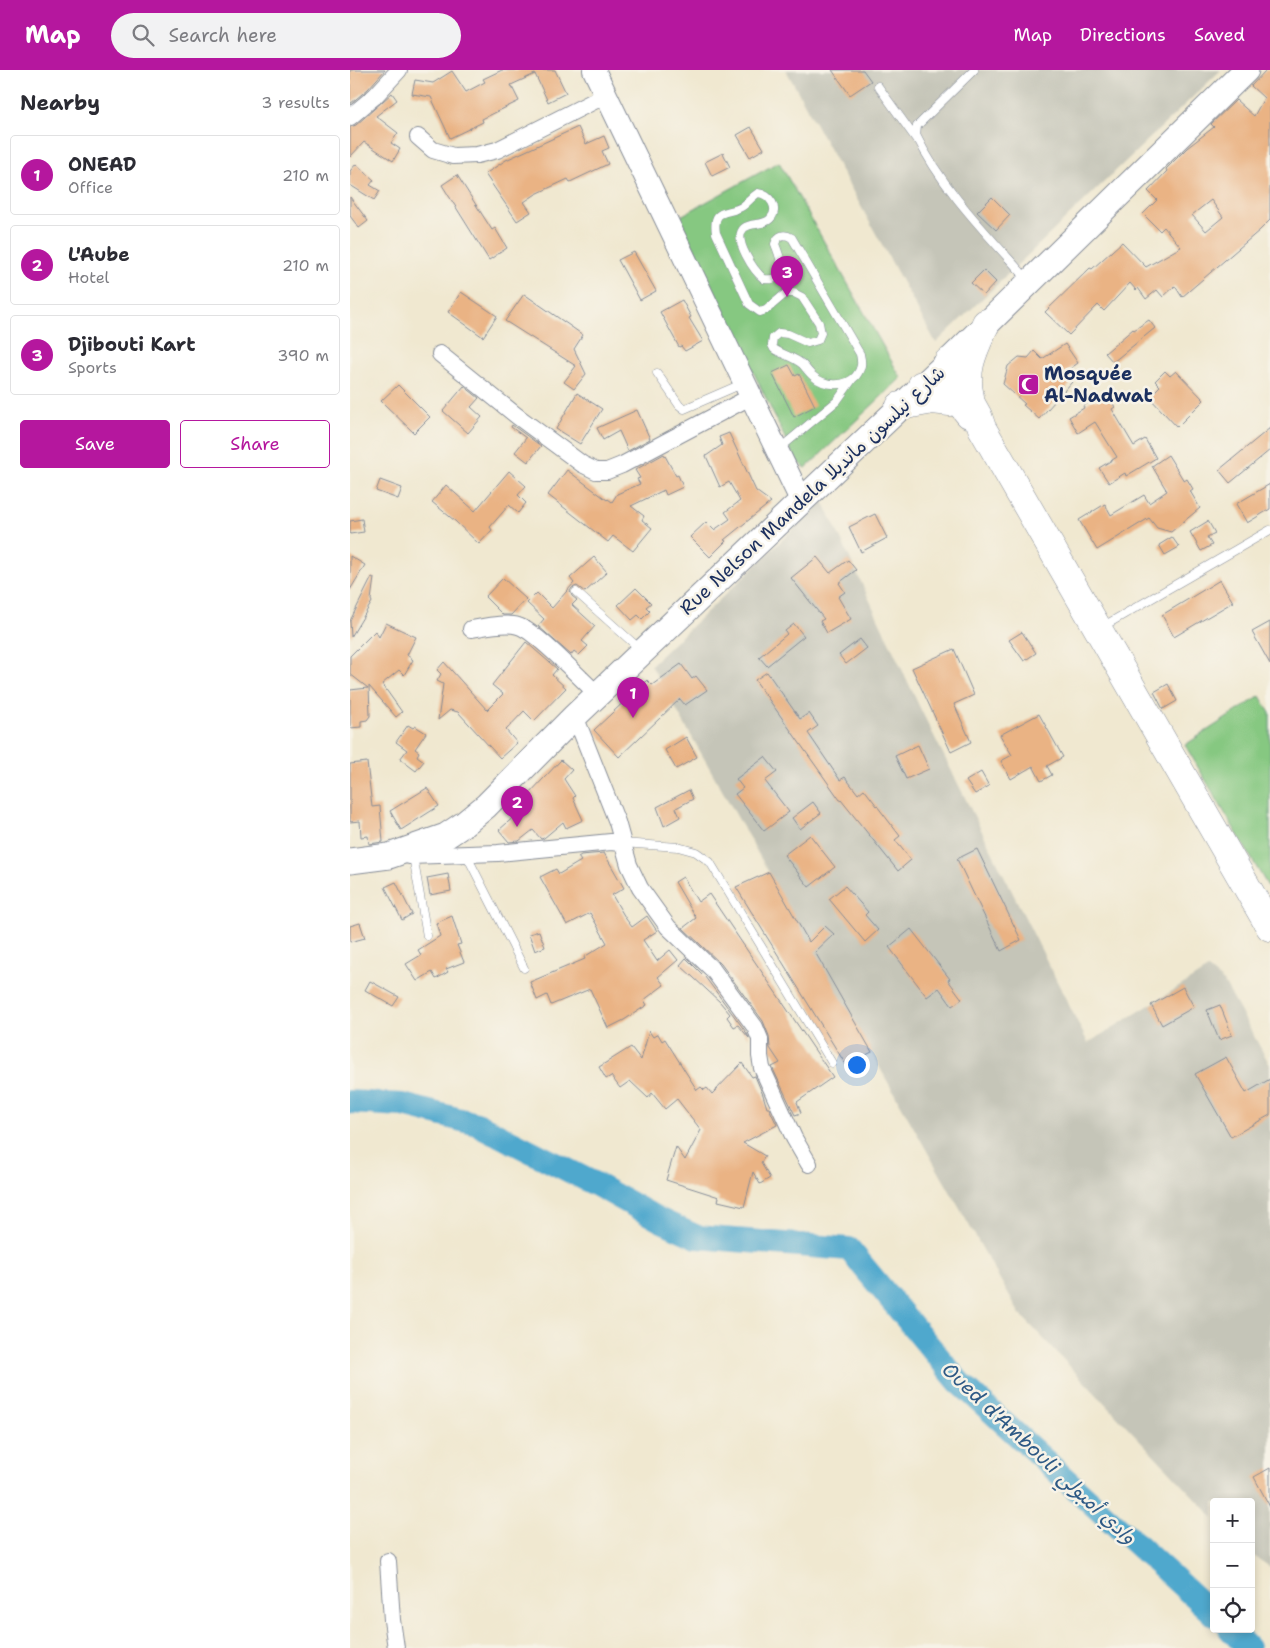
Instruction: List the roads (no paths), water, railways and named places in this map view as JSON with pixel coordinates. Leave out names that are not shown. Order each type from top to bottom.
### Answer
[{"type":"highway","points":[[973,414],[967,377],[968,366],[986,323]]},
{"type":"highway","points":[[948,362],[973,414],[1270,926]]},
{"type":"highway","points":[[922,386],[951,394],[973,414]]},
{"type":"highway","points":[[900,406],[943,400],[953,403],[973,414]]},
{"type":"main road","name":"Rue Nelson Mandela شارع نيلسون مانديلا","points":[[350,861],[401,856],[446,836],[486,806],[575,716],[948,362],[1246,70]]},
{"type":"street","points":[[350,117],[375,96],[399,70]]},
{"type":"street","points":[[594,70],[802,500]]},
{"type":"street","points":[[418,137],[433,150],[453,156],[476,155],[497,150],[606,95]]},
{"type":"street","points":[[440,354],[517,416],[582,464],[596,471],[607,471],[622,465],[749,389]]},
{"type":"street","points":[[471,629],[515,625],[523,627],[535,635],[598,695]]},
{"type":"street","points":[[575,716],[617,822],[629,865],[640,888],[668,927],[713,970],[755,1027],[760,1039],[762,1068],[794,1138],[809,1164]]},
{"type":"street","points":[[401,856],[498,853],[611,842],[622,843]]},
{"type":"street","points":[[388,1561],[396,1648]]},
{"type":"lane","points":[[920,144],[916,135],[917,126],[974,70]]},
{"type":"lane","points":[[878,86],[939,174],[972,217],[1029,281]]},
{"type":"lane","points":[[778,450],[837,401],[860,371],[862,363],[860,354],[792,238],[788,235],[782,235],[776,239],[774,244],[782,261],[778,277],[773,280],[764,279],[750,263],[740,235],[749,226],[761,224],[769,219],[773,214],[774,207],[771,199],[765,194],[758,193],[751,197],[742,207],[720,214],[716,219],[716,234],[749,304],[760,312],[766,310],[786,293],[794,293],[802,297],[819,322],[821,333],[818,340],[808,344],[788,334],[779,333],[773,338],[772,345],[774,349],[802,364],[813,376],[824,383],[834,385],[853,380]]},
{"type":"lane","points":[[657,372],[679,405],[684,409],[749,389]]},
{"type":"lane","points":[[1098,629],[1270,530]]},
{"type":"lane","points":[[576,592],[643,651]]},
{"type":"lane","points":[[622,843],[678,847],[696,852],[710,862],[832,1063]]},
{"type":"lane","points":[[466,854],[524,968]]},
{"type":"lane","points":[[401,856],[427,936]]},
{"type":"waterway","name":"Oued d'Ambouli وادي أمبولي","points":[[350,1102],[403,1105],[477,1124],[597,1185],[660,1220],[697,1237],[849,1249],[959,1382],[1210,1611]]},
{"type":"waterway","name":"Oued d'Ambouli وادي أمبولي","points":[[1234,1633],[1248,1648]]},
{"type":"place","name":"Djibouti Kart","points":[[787,297]]},
{"type":"place","name":"Mosquée Al-Nadwat","points":[[1028,384]]},
{"type":"place","name":"ONEAD","points":[[633,718]]},
{"type":"place","name":"L'Aube","points":[[517,827]]}]
